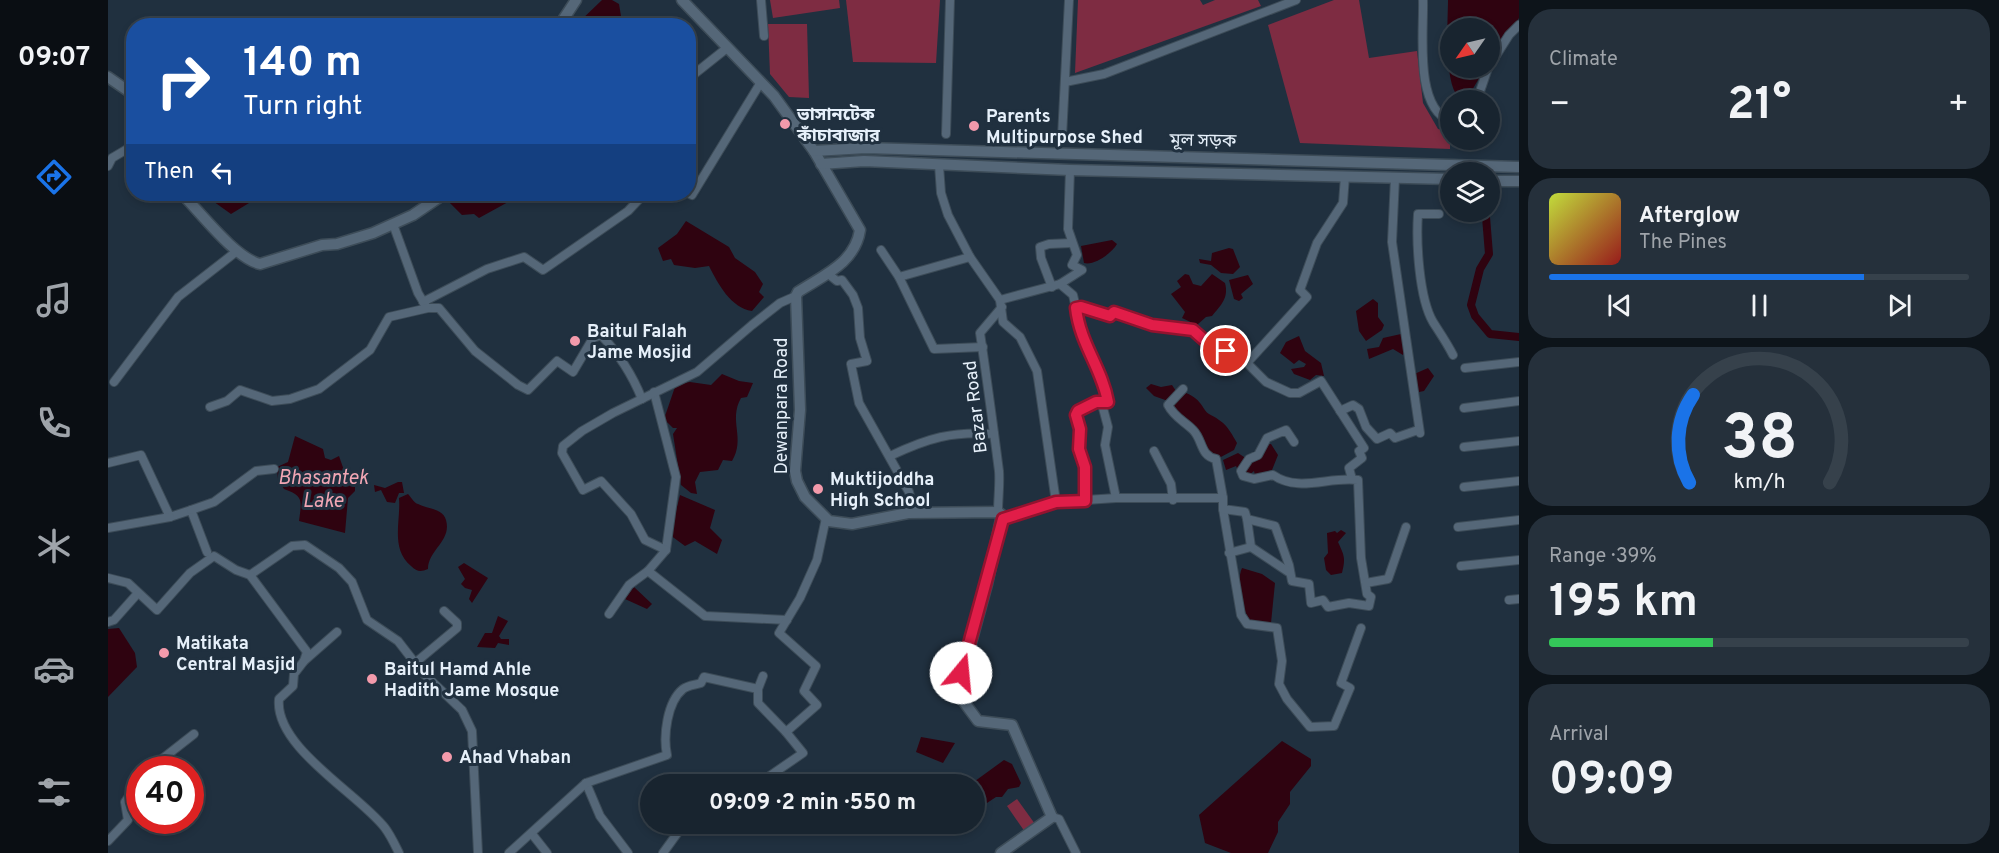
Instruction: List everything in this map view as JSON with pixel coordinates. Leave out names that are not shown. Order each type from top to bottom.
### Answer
[{"type":"street","points":[[564,18],[576,0]]},
{"type":"street","points":[[666,550],[645,540],[631,513],[600,481],[584,490],[562,453],[562,446],[582,430],[697,372],[780,303],[796,296],[798,291],[850,258],[858,243],[860,230],[814,151],[760,82],[681,0]]},
{"type":"street","points":[[761,0],[764,36]]},
{"type":"street","points":[[946,134],[950,0]]},
{"type":"street","points":[[1062,136],[1069,0]]},
{"type":"street","points":[[1065,82],[1104,74],[1296,0]]},
{"type":"street","points":[[1423,0],[1423,55],[1428,96],[1440,114]]},
{"type":"street","points":[[1500,49],[1519,25]]},
{"type":"street","points":[[696,73],[727,48]]},
{"type":"street","points":[[108,77],[126,89]]},
{"type":"street","points":[[696,188],[760,82]]},
{"type":"street","name":"মূল সড়ক","points":[[814,151],[866,148],[1440,168]]},
{"type":"street","points":[[108,166],[112,158],[126,150]]},
{"type":"street","points":[[1037,154],[1038,168]]},
{"type":"street","name":"মূল সড়ক","points":[[821,164],[864,161],[1070,170],[1440,180]]},
{"type":"street","points":[[939,165],[944,202],[970,257],[1001,303],[1003,322],[1020,336],[1036,371],[1056,502]]},
{"type":"street","name":"মূল সড়ক","points":[[1500,168],[1519,167]]},
{"type":"street","points":[[1001,303],[1056,286],[1082,270],[1072,265],[1077,255],[1067,219],[1070,170]]},
{"type":"street","points":[[1247,363],[1307,297],[1300,290],[1317,243],[1343,203],[1345,176]]},
{"type":"street","points":[[1340,411],[1353,405],[1359,409],[1366,427],[1377,439],[1390,433],[1395,438],[1419,432],[1392,242],[1395,178]]},
{"type":"street","points":[[1500,181],[1519,181]]},
{"type":"street","points":[[189,201],[237,251],[250,261],[260,264],[322,245],[354,240],[413,215],[434,201]]},
{"type":"street","points":[[210,407],[227,401],[240,390],[272,400],[290,399],[319,389],[370,350],[389,317],[425,305],[486,268],[524,257],[543,270],[628,211],[637,201]]},
{"type":"street","points":[[1439,214],[1418,214],[1421,266],[1426,302],[1433,322],[1454,355]]},
{"type":"street","points":[[393,224],[425,305]]},
{"type":"street","points":[[1072,243],[1049,244],[1040,248],[1041,258],[1056,286],[1072,296],[1082,338],[1096,364],[1106,394],[1108,402],[1104,404]]},
{"type":"street","points":[[881,250],[899,277],[934,349],[983,347]]},
{"type":"street","points":[[114,382],[178,297],[237,251]]},
{"type":"street","points":[[899,277],[970,257]]},
{"type":"street","points":[[827,273],[837,281],[842,280],[854,296],[860,318],[860,338],[867,361],[851,364],[855,389],[859,403],[909,492],[914,513]]},
{"type":"street","name":"Dewanpara Road","points":[[796,296],[800,410],[795,471],[805,497],[826,518]]},
{"type":"street","name":"Bazar Road","points":[[1000,516],[999,471],[995,456],[980,333],[1001,303]]},
{"type":"street","points":[[425,305],[439,308],[475,351],[525,390],[533,387],[554,362],[560,361],[573,372],[593,338],[601,335],[634,379],[642,399]]},
{"type":"street","points":[[1076,308],[1081,307],[1110,316],[1114,312],[1152,325],[1193,330],[1210,345],[1221,348],[1247,363],[1266,382],[1294,394],[1322,381],[1364,448],[1359,451],[1362,458],[1349,468],[1352,479]]},
{"type":"street","points":[[1465,368],[1519,362]]},
{"type":"street","points":[[1183,389],[1168,405],[1177,418],[1192,428],[1205,454],[1216,459],[1229,553],[1241,615],[1247,624],[1277,628],[1282,661],[1279,684],[1287,699],[1310,727],[1334,726],[1350,688],[1341,683],[1361,628]]},
{"type":"street","points":[[609,614],[628,585],[648,571],[666,550],[676,477],[654,392]]},
{"type":"street","points":[[1464,408],[1519,401]]},
{"type":"street","points":[[1085,501],[1085,467],[1079,449],[1080,429],[1076,415],[1078,411],[1096,402],[1104,404]]},
{"type":"street","points":[[1104,404],[1108,427],[1105,445],[1116,498]]},
{"type":"street","points":[[1247,519],[1275,526],[1292,581],[1309,584],[1311,603],[1323,600],[1328,607],[1348,603],[1369,606],[1371,597],[1367,594],[1361,558],[1358,480],[1308,484],[1281,480],[1273,475],[1254,479],[1243,476],[1241,471],[1258,455],[1267,438],[1286,430],[1294,442]]},
{"type":"street","points":[[890,456],[918,442],[944,436],[968,432],[994,434]]},
{"type":"street","points":[[1464,447],[1519,441]]},
{"type":"street","points":[[1154,451],[1171,484],[1173,500]]},
{"type":"street","points":[[108,463],[141,455],[170,517]]},
{"type":"street","points":[[108,528],[170,517],[214,502],[256,471],[274,469]]},
{"type":"street","points":[[1464,487],[1519,481]]},
{"type":"street","points":[[786,732],[817,705],[804,691],[816,666],[779,633],[817,560],[826,518],[829,521],[852,524],[914,513],[1000,516],[1056,502],[1116,498],[1173,500],[1222,498]]},
{"type":"street","points":[[1223,509],[1245,512],[1251,547],[1290,573]]},
{"type":"street","points":[[190,510],[207,552]]},
{"type":"street","points":[[1000,516],[960,683],[964,702],[978,721],[1012,725],[1052,817]]},
{"type":"street","points":[[1458,527],[1519,520]]},
{"type":"street","points":[[1366,583],[1388,579],[1406,527]]},
{"type":"street","points":[[250,575],[292,546],[305,546],[339,568],[352,582],[367,620],[398,641],[415,663],[462,710],[472,732],[478,853]]},
{"type":"street","points":[[1229,553],[1251,547]]},
{"type":"street","points":[[108,578],[128,584],[157,610],[190,573],[214,556],[236,570],[250,575],[307,652],[304,661]]},
{"type":"street","points":[[1461,566],[1519,560]]},
{"type":"street","points":[[648,571],[705,616],[787,620]]},
{"type":"street","points":[[108,622],[114,620],[138,593]]},
{"type":"street","points":[[1509,600],[1519,599]]},
{"type":"street","points":[[415,663],[458,628],[458,623],[444,611]]},
{"type":"street","points":[[337,632],[304,661],[294,674],[292,686],[279,699],[278,712],[296,742],[322,771],[386,828],[399,853]]},
{"type":"street","points":[[763,676],[758,689],[758,703],[803,753],[773,774]]},
{"type":"street","points":[[509,853],[586,783],[667,755],[666,727],[675,696],[685,687],[701,684],[704,677],[758,689]]},
{"type":"street","points":[[166,756],[194,734]]},
{"type":"street","points":[[586,783],[600,816],[628,853]]},
{"type":"street","points":[[1001,853],[1052,817]]},
{"type":"street","points":[[1052,817],[1059,819],[1076,853]]},
{"type":"street","points":[[108,841],[126,822]]},
{"type":"street","points":[[532,834],[547,853]]},
{"type":"street","points":[[663,853],[677,834]]},
{"type":"shaded area","points":[[770,0],[839,0],[840,8],[773,18]]},
{"type":"shaded area","points":[[846,0],[940,0],[936,63],[853,62]]},
{"type":"shaded area","points":[[1078,0],[1200,0],[1203,5],[1215,0],[1258,0],[1261,6],[1075,73]]},
{"type":"shaded area","points":[[1334,0],[1359,0],[1369,58],[1417,51],[1423,103],[1440,130],[1440,149],[1300,143],[1268,25]]},
{"type":"shaded area","points":[[768,24],[807,24],[809,98],[789,97],[770,74]]},
{"type":"shaded area","points":[[1017,799],[1035,824],[1025,832],[1007,806]]},
{"type":"water","points":[[602,0],[612,0],[619,4],[621,18],[583,18]]},
{"type":"water","points":[[1448,0],[1519,0],[1519,18],[1500,46],[1500,18],[1448,18]]},
{"type":"water","points":[[1451,78],[1479,78],[1472,90],[1455,90]]},
{"type":"water","points":[[213,201],[252,201],[231,214]]},
{"type":"water","points":[[448,201],[510,201],[479,218],[474,214],[462,215]]},
{"type":"water","points":[[686,221],[729,247],[735,258],[755,272],[763,284],[759,292],[764,297],[752,311],[744,309],[732,300],[721,287],[709,266],[695,268],[674,265],[671,259],[663,261],[658,248],[677,234]]},
{"type":"water","points":[[1112,240],[1117,244],[1107,255],[1093,263],[1084,263],[1081,246]]},
{"type":"water","points":[[1233,249],[1240,267],[1233,274],[1221,273],[1211,265],[1200,263],[1199,259],[1211,261],[1212,253]]},
{"type":"water","points":[[1185,274],[1189,275],[1193,284],[1201,286],[1212,274],[1225,283],[1226,293],[1221,305],[1212,316],[1206,317],[1197,325],[1182,318],[1185,312],[1171,294],[1181,287],[1177,281]]},
{"type":"water","points":[[1248,275],[1253,284],[1241,294],[1243,298],[1239,301],[1234,299],[1229,280]]},
{"type":"water","points":[[1373,299],[1378,303],[1378,317],[1384,325],[1382,330],[1366,341],[1359,331],[1356,311]]},
{"type":"water","points":[[1401,334],[1405,351],[1403,355],[1393,349],[1369,359],[1367,349],[1379,347],[1383,338]]},
{"type":"water","points":[[1299,336],[1305,351],[1321,363],[1324,376],[1316,375],[1310,380],[1294,374],[1291,369],[1304,367],[1306,364],[1299,360],[1294,364],[1280,353],[1286,342]]},
{"type":"water","points":[[1428,368],[1434,376],[1424,391],[1419,392],[1412,375]]},
{"type":"water","points":[[722,374],[739,381],[753,383],[747,397],[741,398],[737,406],[736,453],[732,461],[723,460],[718,470],[700,472],[695,482],[697,494],[691,493],[681,485],[673,434],[677,428],[673,428],[664,419],[676,384],[690,382],[711,385]]},
{"type":"water","points":[[1151,384],[1161,387],[1172,385],[1176,391],[1168,401],[1154,396],[1146,388]]},
{"type":"water","points":[[1186,393],[1196,399],[1207,413],[1228,428],[1237,443],[1234,450],[1219,458],[1212,457],[1173,409],[1172,401]]},
{"type":"water","name":"Bhasantek Lake","points":[[295,436],[323,449],[325,458],[331,460],[339,456],[347,479],[355,486],[355,491],[348,498],[345,533],[299,521],[300,499],[284,489],[278,480],[277,467],[288,462]]},
{"type":"water","points":[[1271,444],[1278,455],[1272,470],[1255,475],[1254,471],[1249,475],[1244,472],[1247,462],[1260,459],[1264,445]]},
{"type":"water","points":[[1238,453],[1244,457],[1244,464],[1238,470],[1236,466],[1226,470],[1223,460]]},
{"type":"water","points":[[402,482],[404,493],[399,493],[395,503],[387,502],[381,490],[375,492],[374,485],[385,488]]},
{"type":"water","points":[[408,494],[422,506],[442,513],[446,520],[446,534],[432,556],[428,569],[423,571],[415,569],[405,559],[399,543],[399,498]]},
{"type":"water","points":[[680,495],[715,510],[710,528],[722,540],[717,554],[695,541],[685,546],[670,535]]},
{"type":"water","points":[[1341,530],[1346,533],[1338,542],[1344,557],[1342,573],[1331,575],[1326,570],[1324,558],[1328,553],[1327,533],[1335,531],[1337,533]]},
{"type":"water","points":[[464,563],[488,578],[472,603],[469,599],[472,590],[461,584],[465,579],[458,567]]},
{"type":"water","points":[[1242,568],[1262,574],[1275,583],[1271,623],[1251,621],[1247,616],[1242,603],[1239,580]]},
{"type":"water","points":[[634,587],[652,604],[647,609],[625,599]]},
{"type":"water","points":[[498,616],[508,621],[499,636],[501,639],[509,639],[509,645],[498,643],[495,648],[477,647],[485,633],[492,633]]},
{"type":"water","points":[[119,628],[135,653],[137,667],[108,697],[108,629]]},
{"type":"water","points":[[921,737],[955,743],[943,763],[916,752]]},
{"type":"water","points":[[1282,741],[1311,759],[1311,766],[1290,792],[1290,804],[1278,822],[1278,832],[1268,853],[1231,853],[1205,843],[1199,815]]},
{"type":"water","points":[[1004,760],[1012,764],[1021,783],[1019,787],[1008,789],[1002,797],[996,797],[985,804],[985,774]]},
{"type":"waterway","points":[[1486,222],[1489,254],[1480,269],[1471,305],[1475,316],[1490,334],[1519,337]]},
{"type":"place","name":"ভাসানটেক কাঁচাবাজার","points":[[785,124]]},
{"type":"place","name":"Parents Multipurpose Shed","points":[[974,126]]},
{"type":"place","name":"Baitul Falah Jame Mosjid","points":[[575,341]]},
{"type":"place","name":"Muktijoddha High School","points":[[818,489]]},
{"type":"place","name":"Matikata Central Masjid","points":[[164,653]]},
{"type":"place","name":"Baitul Hamd Ahle Hadith Jame Mosque","points":[[372,679]]},
{"type":"place","name":"Ahad Vhaban","points":[[447,757]]},
{"type":"route","points":[[961,673],[1003,519],[1056,502],[1085,501],[1087,495],[1085,467],[1079,449],[1080,429],[1076,415],[1078,411],[1096,402],[1104,404],[1108,402],[1096,364],[1082,338],[1076,308],[1081,307],[1110,316],[1114,312],[1125,318],[1152,325],[1193,330],[1210,345],[1226,351]]}]
